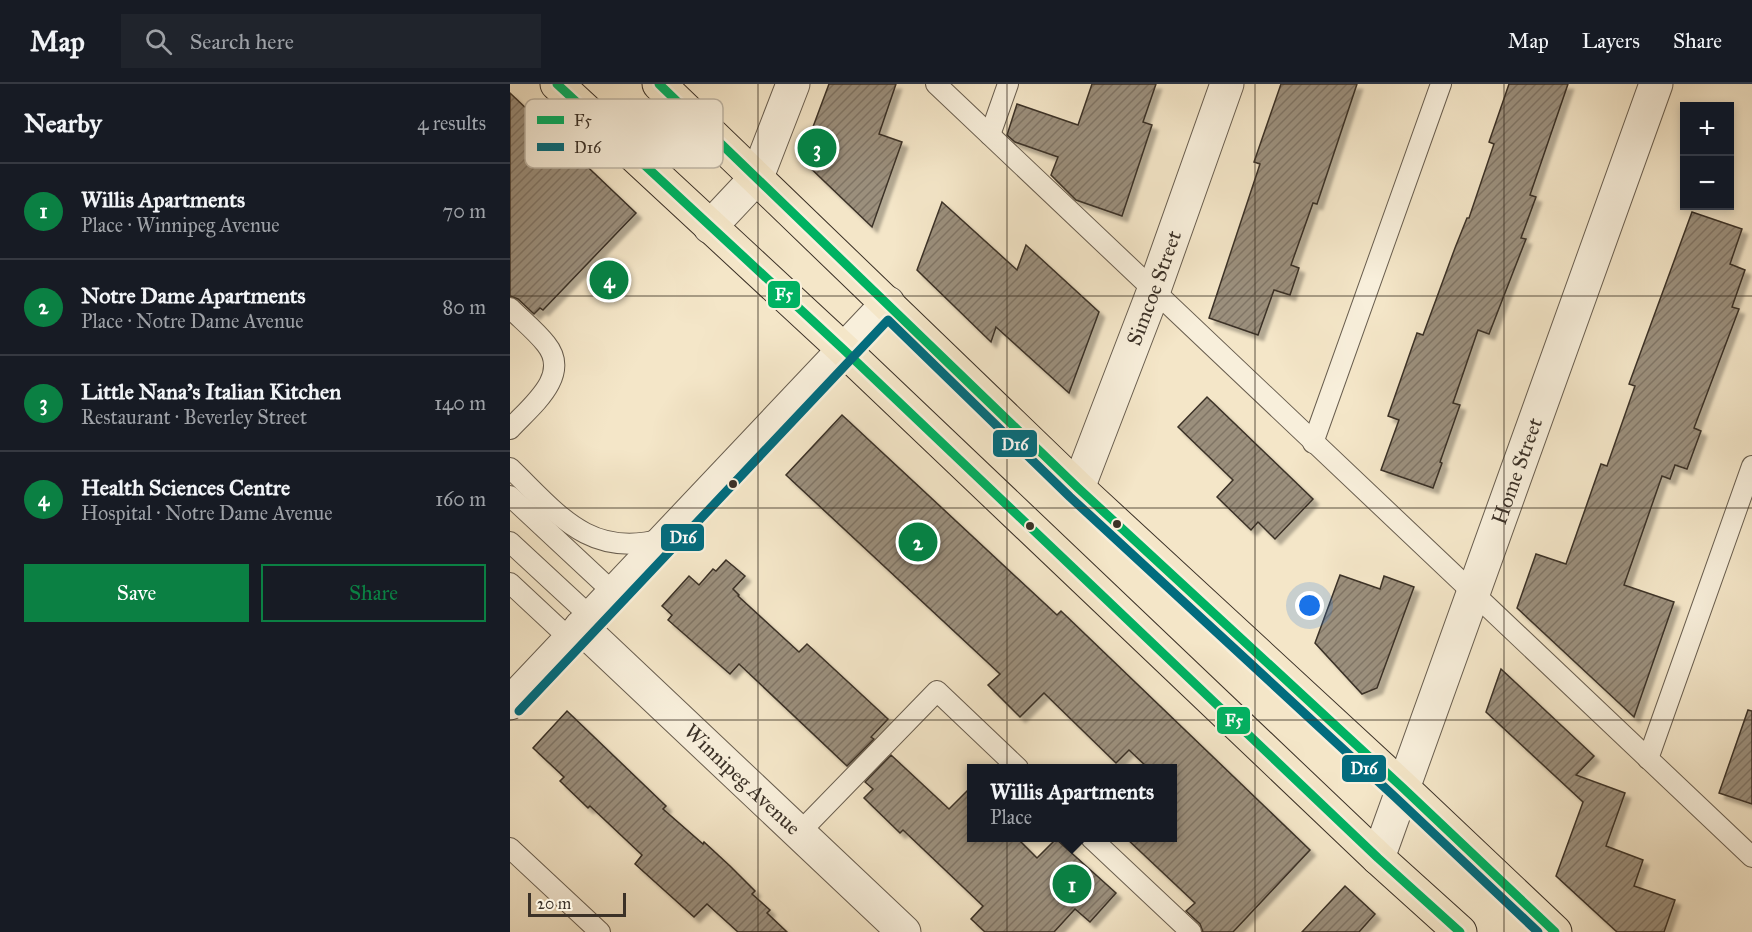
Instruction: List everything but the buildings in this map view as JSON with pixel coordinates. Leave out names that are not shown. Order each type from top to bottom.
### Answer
[{"type":"main road","points":[[557,84],[573,99]]},
{"type":"main road","points":[[659,84],[675,99]]},
{"type":"main road","points":[[723,145],[1078,488],[1403,788],[1555,932]]},
{"type":"main road","points":[[647,168],[843,349],[1378,858],[1460,932]]},
{"type":"street","points":[[710,227],[757,177],[793,84]]},
{"type":"street","name":"Simcoe Street","points":[[1078,488],[1154,290],[1227,84]]},
{"type":"street","name":"Home Street","points":[[1378,858],[1656,84]]},
{"type":"street","points":[[510,703],[888,303]]},
{"type":"street","name":"Winnipeg Avenue","points":[[581,628],[904,932]]},
{"type":"lane","points":[[936,84],[1752,857]]},
{"type":"lane","points":[[990,135],[1008,84]]},
{"type":"lane","points":[[1313,443],[1441,84]]},
{"type":"lane","points":[[510,308],[547,345],[553,356],[554,372],[550,384],[510,429]]},
{"type":"lane","points":[[1648,759],[1752,465]]},
{"type":"lane","points":[[510,468],[565,520],[586,535],[604,542],[623,544],[645,544],[664,539]]},
{"type":"lane","points":[[510,496],[614,593]]},
{"type":"lane","points":[[510,542],[581,628]]},
{"type":"lane","points":[[510,583],[581,628]]},
{"type":"lane","points":[[799,833],[937,691],[1014,764]]},
{"type":"lane","points":[[1096,842],[1191,932]]},
{"type":"lane","points":[[510,848],[600,932]]},
{"type":"transit line","name":"F5","points":[[557,84],[573,99]]},
{"type":"transit line","name":"F5","points":[[659,84],[675,99]]},
{"type":"transit line","name":"F5","points":[[723,146],[1078,488],[1403,788],[1555,932]]},
{"type":"transit line","name":"F5","points":[[648,168],[843,349],[1378,858],[1460,932]]},
{"type":"transit line","name":"D16","points":[[519,711],[888,320],[1070,497],[1538,932]]},
{"type":"place","name":"Little Nana's Italian Kitchen","points":[[817,148]]},
{"type":"place","name":"Health Sciences Centre","points":[[609,280]]},
{"type":"place","name":"Notre Dame Apartments","points":[[918,542]]},
{"type":"place","name":"Willis Apartments","points":[[1072,884]]}]
